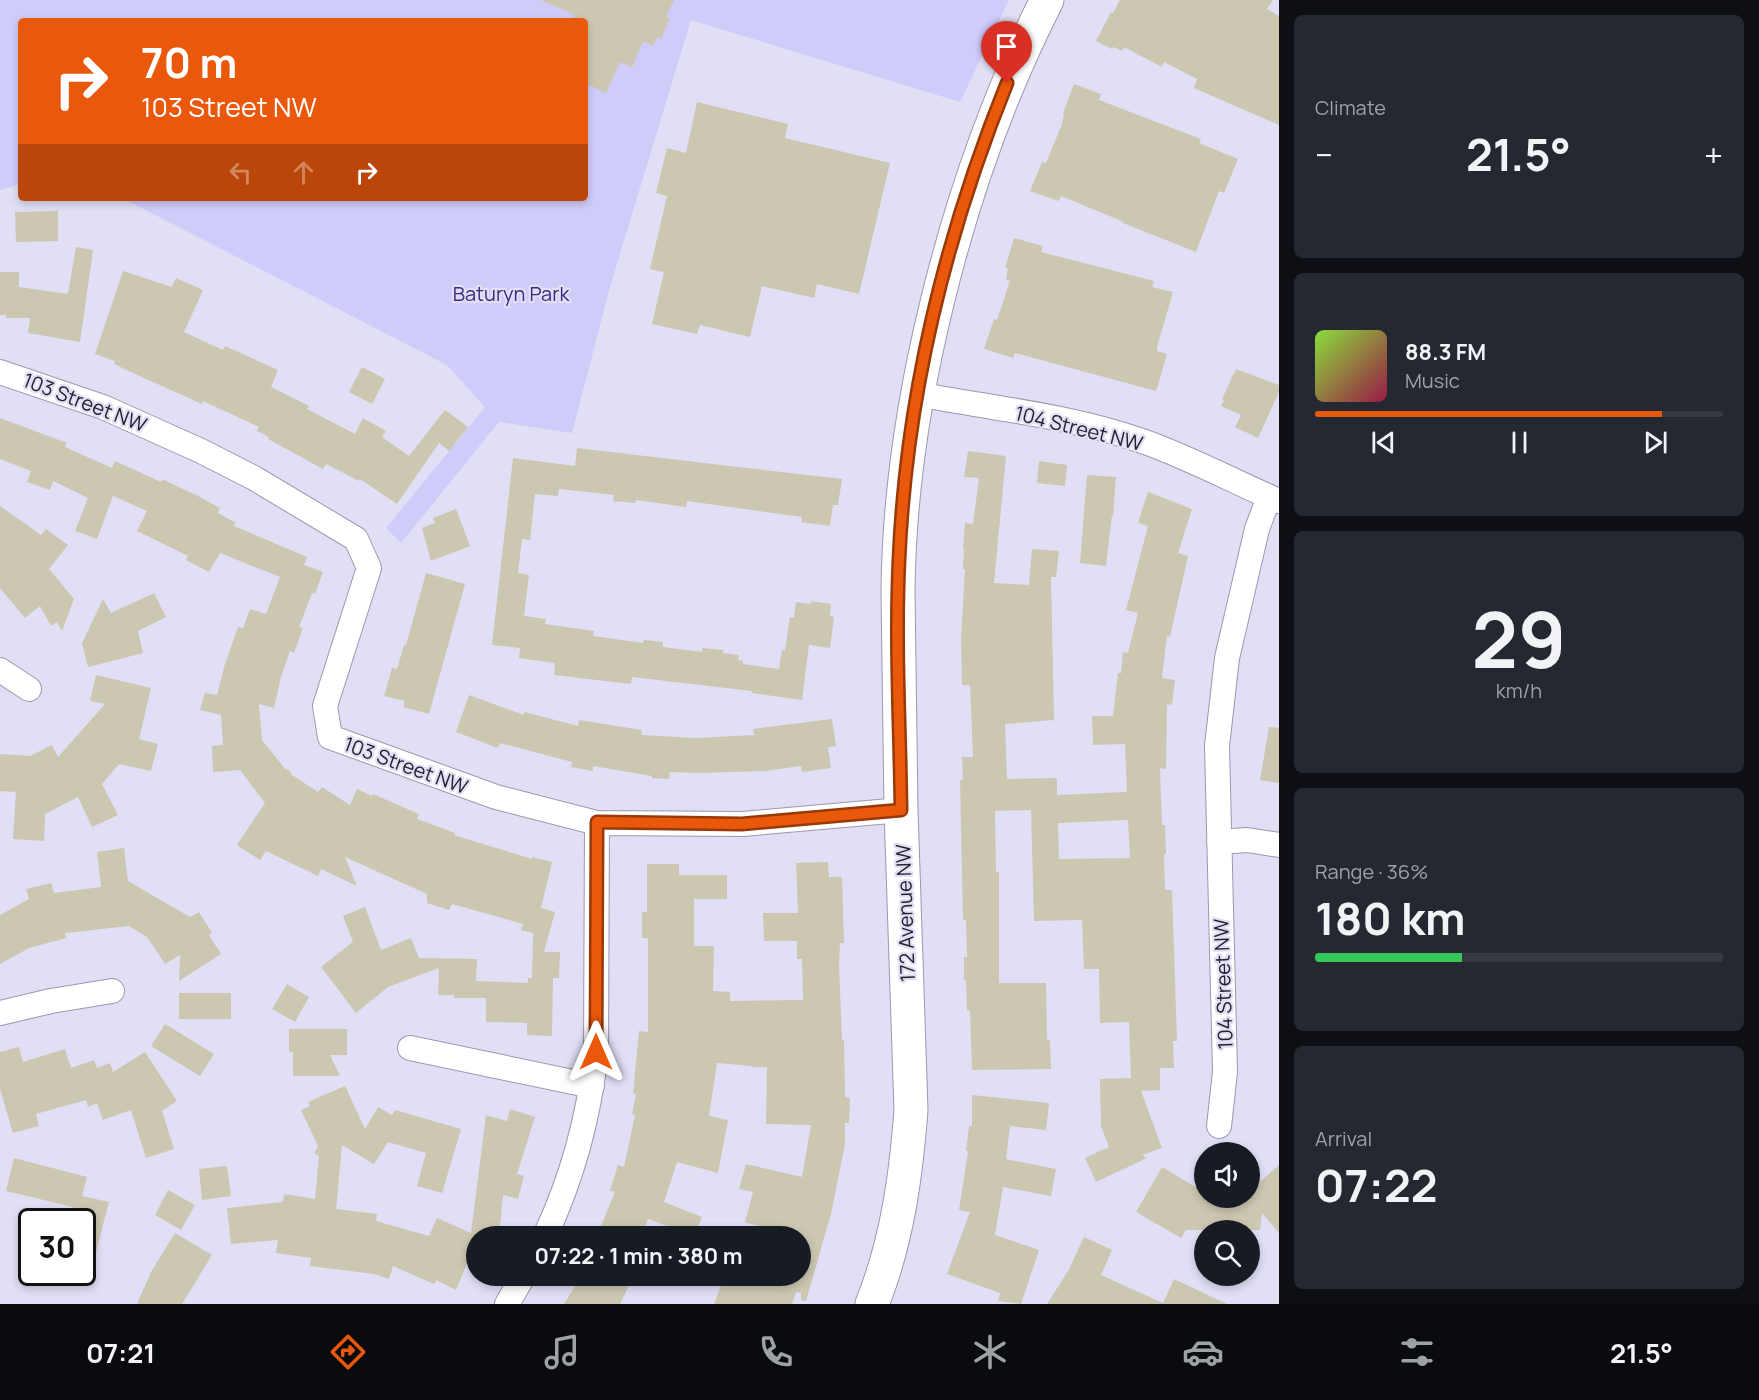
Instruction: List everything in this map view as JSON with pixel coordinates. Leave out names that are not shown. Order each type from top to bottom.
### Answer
[{"type":"street","name":"172 Avenue NW","points":[[880,1301],[898,1216],[911,1110],[901,810],[899,559],[916,393],[950,249],[966,193],[1007,83],[1047,0]]},
{"type":"street","name":"103 Street NW","points":[[0,372],[103,407],[201,451],[306,507],[356,538],[369,568],[325,706],[330,738],[496,797],[597,822],[742,824],[901,810]]},
{"type":"street","name":"104 Street NW","points":[[916,393],[1085,425],[1146,442],[1274,499],[1257,529],[1227,658],[1217,746],[1225,1072],[1219,1126]]},
{"type":"street","points":[[0,670],[28,689]]},
{"type":"street","points":[[549,1226],[568,1182],[586,1119],[592,1086],[596,1052],[597,822]]},
{"type":"street","points":[[1219,842],[1247,840],[1279,845]]},
{"type":"street","points":[[0,1013],[51,1001],[112,991]]},
{"type":"street","points":[[410,1048],[592,1086]]},
{"type":"street","points":[[507,1304],[518,1286]]},
{"type":"green space","name":"Baturyn Park","points":[[0,0],[1009,0],[960,102],[691,20],[610,287],[572,433],[499,422],[401,543],[386,528],[485,407],[447,365],[128,201],[588,201],[588,18],[18,18],[18,185],[0,190]]},
{"type":"building","points":[[541,0],[674,0],[666,17],[670,18],[661,39],[657,37],[653,46],[643,41],[632,67],[620,62],[606,93],[588,84],[588,18],[574,18],[575,15]]},
{"type":"building","points":[[1120,0],[1273,0],[1267,9],[1279,16],[1279,125],[1194,88],[1197,79],[1164,62],[1162,67],[1124,47],[1122,51],[1113,47],[1112,49],[1096,41]]},
{"type":"building","points":[[1074,84],[1101,94],[1099,100],[1201,139],[1199,143],[1238,159],[1224,193],[1219,191],[1196,252],[1061,196],[1059,201],[1030,191],[1042,162],[1046,163],[1062,124],[1063,113]]},
{"type":"building","points":[[697,102],[788,124],[785,138],[890,163],[859,294],[817,284],[814,298],[762,286],[750,337],[700,325],[697,334],[652,324],[664,272],[650,269],[667,196],[656,193],[667,148],[686,153]]},
{"type":"building","points":[[58,211],[58,241],[16,242],[15,212]]},
{"type":"building","points":[[1014,238],[1043,246],[1041,252],[1154,281],[1152,287],[1173,292],[1157,347],[1157,351],[1167,354],[1156,391],[1015,353],[1013,358],[984,349],[1010,281],[1006,279],[1008,268],[1005,268]]},
{"type":"building","points":[[76,247],[93,250],[80,342],[28,333],[30,318],[6,318],[6,315],[0,315],[0,272],[19,272],[19,287],[68,294]]},
{"type":"building","points":[[123,271],[172,287],[176,278],[203,290],[184,332],[223,350],[225,346],[278,370],[271,387],[309,406],[307,409],[355,434],[363,418],[386,431],[382,437],[409,456],[445,410],[468,427],[449,451],[439,443],[397,504],[360,479],[359,481],[326,464],[323,469],[268,439],[269,437],[257,431],[259,427],[203,401],[202,404],[114,364],[115,361],[95,354]]},
{"type":"building","points":[[362,367],[385,379],[372,404],[349,392]]},
{"type":"building","points":[[1236,369],[1279,385],[1279,392],[1258,438],[1235,427],[1241,415],[1221,406]]},
{"type":"building","points":[[0,418],[67,443],[65,447],[112,468],[115,461],[198,496],[220,508],[218,513],[236,523],[234,526],[307,557],[304,565],[323,572],[299,627],[303,628],[294,653],[290,651],[274,708],[259,704],[262,740],[286,770],[288,769],[292,775],[318,792],[322,787],[350,805],[357,789],[419,814],[417,819],[455,833],[454,835],[532,859],[532,857],[552,862],[541,908],[555,912],[544,952],[560,952],[559,978],[553,978],[552,1036],[527,1035],[527,1023],[486,1022],[486,998],[454,998],[454,995],[438,995],[439,968],[388,987],[356,1013],[321,967],[353,942],[343,916],[365,907],[381,950],[411,938],[419,958],[477,959],[476,981],[528,983],[528,978],[532,978],[533,933],[521,930],[523,924],[452,904],[449,910],[427,903],[427,894],[345,857],[357,886],[321,869],[318,876],[266,851],[260,860],[237,845],[265,803],[240,770],[213,772],[212,746],[223,745],[221,715],[200,710],[205,693],[217,695],[238,627],[243,628],[250,609],[266,614],[280,577],[220,553],[209,572],[186,560],[188,556],[137,531],[147,511],[113,496],[97,539],[75,531],[88,498],[53,481],[50,490],[27,482],[31,471],[0,459]]},
{"type":"building","points":[[577,448],[842,479],[838,505],[833,505],[830,526],[801,522],[802,517],[687,501],[686,507],[636,500],[635,503],[613,501],[614,495],[559,489],[558,496],[535,494],[530,540],[522,539],[518,573],[529,575],[524,616],[546,619],[545,624],[594,631],[593,636],[643,643],[644,640],[663,642],[663,647],[702,652],[702,648],[723,650],[723,653],[739,655],[738,660],[743,661],[743,664],[779,669],[782,650],[785,651],[790,617],[794,618],[796,602],[811,604],[811,601],[831,604],[830,616],[834,617],[830,648],[809,645],[802,700],[752,693],[752,691],[632,677],[631,684],[554,675],[555,663],[519,658],[520,648],[492,645],[513,458],[575,466]]},
{"type":"building","points":[[968,451],[1006,456],[994,583],[1029,585],[1032,549],[1059,551],[1056,577],[1051,577],[1054,720],[1005,724],[1007,779],[1057,778],[1057,795],[1127,792],[1125,744],[1093,745],[1092,716],[1113,716],[1123,652],[1128,653],[1138,613],[1126,610],[1148,526],[1138,523],[1148,492],[1192,509],[1178,553],[1188,556],[1170,637],[1167,636],[1162,678],[1175,680],[1172,705],[1167,704],[1166,769],[1160,768],[1162,825],[1165,825],[1165,890],[1172,890],[1177,1041],[1173,1041],[1174,1068],[1160,1068],[1160,1090],[1141,1091],[1162,1148],[1142,1155],[1147,1158],[1096,1182],[1085,1158],[1109,1147],[1101,1126],[1100,1079],[1131,1078],[1129,1022],[1100,1023],[1099,969],[1084,969],[1082,920],[1034,921],[1031,810],[995,811],[996,872],[999,872],[999,983],[1046,983],[1047,1040],[1050,1040],[1051,1069],[972,1070],[970,1010],[967,1011],[966,980],[964,980],[964,957],[967,957],[966,920],[963,920],[960,780],[963,780],[962,757],[973,757],[970,685],[962,685],[961,638],[965,523],[973,524],[979,478],[964,477]],"holes":[[[1128,820],[1130,858],[1059,859],[1058,823]]]},
{"type":"building","points":[[1039,461],[1067,465],[1065,486],[1037,483]]},
{"type":"building","points":[[1087,475],[1116,477],[1106,566],[1080,563]]},
{"type":"building","points":[[0,506],[41,535],[46,529],[68,545],[49,569],[74,599],[62,631],[57,622],[51,626],[40,606],[25,618],[0,588]]},
{"type":"building","points":[[456,509],[470,546],[431,561],[422,528],[435,523],[433,518]]},
{"type":"building","points":[[426,573],[465,584],[429,714],[403,707],[405,701],[384,696],[392,668],[397,669],[404,645],[406,645]]},
{"type":"building","points":[[154,593],[166,617],[138,631],[143,653],[88,667],[82,643],[103,599],[111,613]]},
{"type":"building","points":[[96,675],[151,688],[139,739],[158,744],[151,771],[119,764],[102,784],[118,815],[92,827],[78,797],[45,814],[44,841],[13,839],[16,792],[0,791],[0,754],[30,756],[52,745],[58,757],[105,704],[90,701]]},
{"type":"building","points":[[469,695],[524,715],[524,712],[578,726],[579,720],[642,730],[641,735],[697,738],[754,735],[753,729],[832,719],[836,746],[828,747],[831,768],[802,772],[801,766],[765,771],[670,772],[669,779],[652,778],[652,776],[593,766],[593,771],[571,767],[572,762],[500,743],[498,748],[456,732]]},
{"type":"building","points":[[1269,727],[1279,728],[1279,783],[1260,780]]},
{"type":"building","points":[[124,848],[128,881],[190,917],[199,912],[212,933],[209,935],[221,954],[179,981],[180,955],[165,964],[147,937],[129,926],[65,933],[66,938],[29,948],[0,964],[0,915],[29,899],[26,889],[51,883],[54,893],[101,887],[97,852]]},
{"type":"building","points":[[828,862],[829,877],[842,877],[844,943],[840,943],[839,966],[845,1097],[850,1098],[849,1123],[845,1123],[845,1144],[831,1214],[811,1284],[811,1226],[758,1226],[745,1222],[753,1192],[739,1189],[746,1164],[802,1177],[811,1125],[766,1124],[767,1067],[717,1063],[709,1116],[728,1120],[718,1173],[677,1162],[664,1202],[702,1217],[698,1226],[667,1226],[648,1219],[646,1226],[601,1226],[615,1192],[610,1190],[618,1165],[624,1167],[635,1115],[632,1114],[636,1094],[633,1093],[639,1031],[648,1032],[648,938],[642,938],[642,912],[647,912],[647,864],[679,864],[679,875],[727,875],[727,899],[694,899],[694,946],[714,946],[713,991],[730,992],[730,1001],[803,1000],[802,959],[797,959],[797,941],[764,941],[763,913],[798,913],[796,863]]},
{"type":"building","points":[[287,984],[309,997],[295,1022],[272,1009]]},
{"type":"building","points":[[179,993],[231,993],[231,1019],[179,1019]]},
{"type":"building","points":[[165,1024],[214,1054],[200,1076],[151,1046]]},
{"type":"building","points":[[289,1029],[347,1029],[347,1055],[330,1055],[340,1076],[293,1076],[293,1052],[289,1052]]},
{"type":"building","points":[[19,1047],[23,1062],[65,1049],[71,1068],[94,1060],[97,1068],[110,1063],[113,1072],[145,1052],[177,1101],[162,1111],[174,1149],[146,1158],[131,1110],[103,1120],[97,1103],[88,1107],[86,1100],[36,1114],[39,1126],[13,1133],[0,1089],[0,1052]]},
{"type":"building","points":[[345,1086],[365,1129],[378,1107],[392,1115],[395,1110],[461,1129],[442,1193],[417,1186],[426,1153],[388,1142],[374,1164],[342,1145],[336,1209],[377,1214],[376,1221],[429,1236],[437,1218],[466,1231],[466,1266],[456,1290],[436,1280],[434,1284],[393,1266],[389,1279],[374,1274],[310,1266],[311,1258],[276,1253],[278,1240],[231,1244],[227,1208],[283,1202],[284,1194],[315,1199],[319,1156],[314,1153],[318,1146],[301,1110],[310,1106],[308,1102]]},
{"type":"building","points":[[972,1095],[1049,1103],[1046,1130],[1010,1126],[1006,1159],[1056,1169],[1051,1196],[1003,1187],[995,1235],[1039,1250],[1021,1304],[998,1301],[1000,1293],[947,1274],[970,1212],[959,1210],[968,1151],[966,1151],[969,1126],[972,1126]]},
{"type":"building","points":[[510,1109],[535,1117],[517,1174],[524,1176],[518,1199],[503,1195],[500,1226],[472,1226],[486,1115],[507,1121]]},
{"type":"building","points":[[14,1158],[87,1177],[82,1196],[109,1202],[96,1252],[96,1208],[73,1208],[6,1191]]},
{"type":"building","points":[[1279,1165],[1279,1233],[1262,1213],[1260,1230],[1260,1220],[1194,1220],[1194,1230],[1186,1230],[1181,1238],[1136,1212],[1162,1167],[1194,1186],[1194,1208],[1260,1208],[1260,1182]]},
{"type":"building","points":[[227,1166],[231,1196],[202,1200],[199,1169]]},
{"type":"building","points":[[168,1190],[195,1205],[181,1230],[155,1215]]},
{"type":"building","points":[[175,1233],[212,1255],[182,1304],[137,1304],[151,1272]]},
{"type":"building","points":[[1084,1237],[1112,1250],[1101,1275],[1163,1303],[1174,1279],[1227,1304],[1047,1304],[1068,1271]]},
{"type":"building","points":[[575,1286],[629,1286],[620,1304],[564,1304]]},
{"type":"building","points":[[721,1286],[810,1286],[806,1301],[801,1300],[801,1293],[796,1292],[792,1304],[714,1304]]},
{"type":"route","points":[[596,1052],[597,822],[742,824],[901,810],[899,559],[916,393],[950,249],[966,193],[1007,83]]}]
